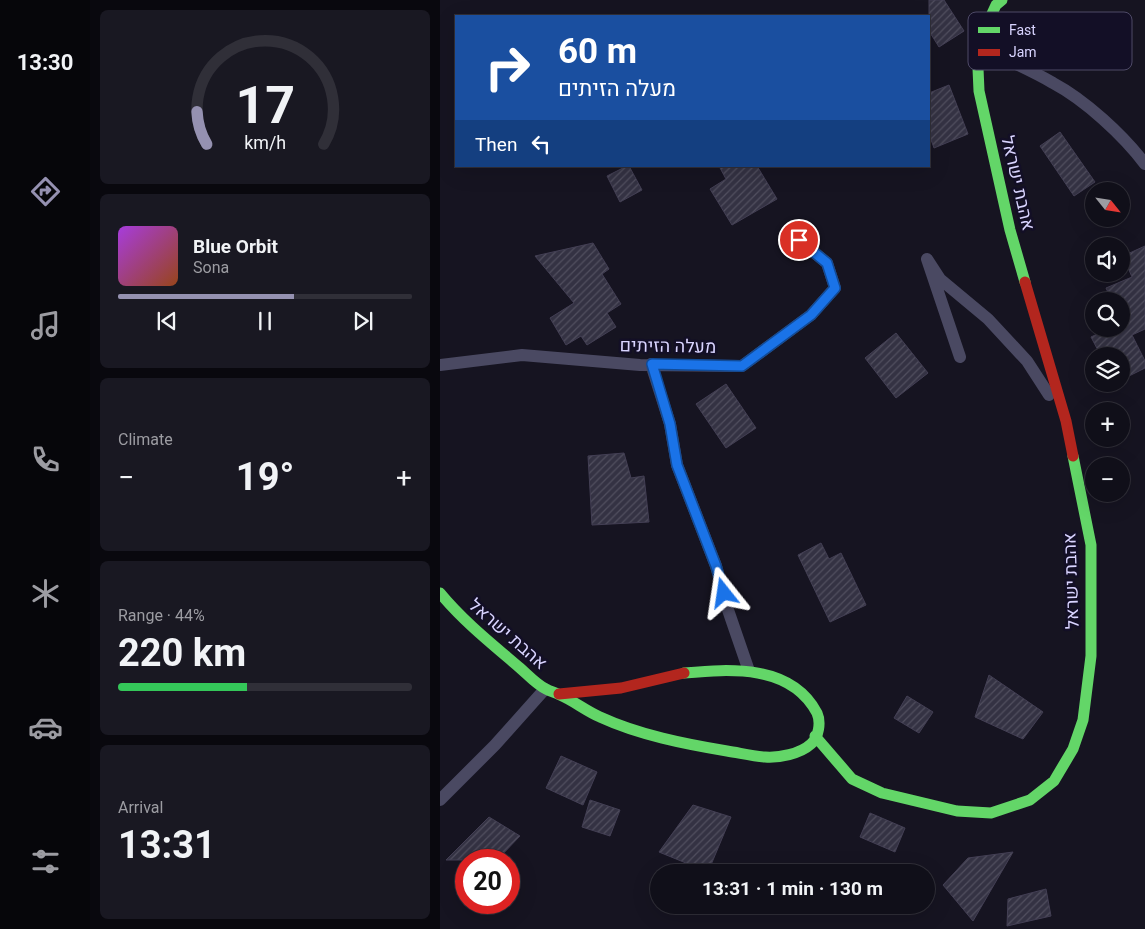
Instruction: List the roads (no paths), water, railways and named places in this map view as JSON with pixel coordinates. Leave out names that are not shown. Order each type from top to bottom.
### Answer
[{"type":"street","name":"אהבת ישראל","points":[[816,736],[852,779],[882,793],[957,812],[991,813],[1030,800],[1054,781],[1074,749],[1083,720],[1091,656],[1091,545],[1066,421],[1010,230],[979,91],[978,70]]},
{"type":"street","name":"אהבת ישראל","points":[[440,593],[490,643],[545,689],[559,694]]},
{"type":"street","points":[[749,670],[777,678],[809,700],[818,715],[819,730],[811,744],[791,755],[764,757],[697,746],[643,732],[600,717],[559,694],[621,688],[682,673],[749,670]]},
{"type":"lane","points":[[1026,70],[1055,84],[1087,106],[1133,148],[1145,164]]},
{"type":"lane","name":"מעלה הזיתים","points":[[440,365],[522,355],[652,364],[742,366],[811,315],[835,288],[827,263],[799,240]]},
{"type":"lane","points":[[960,357],[927,259],[940,279],[988,319],[1027,361],[1066,421]]},
{"type":"lane","points":[[652,364],[670,424],[677,465],[716,566],[749,670]]},
{"type":"lane","points":[[440,800],[495,745],[545,689]]}]
